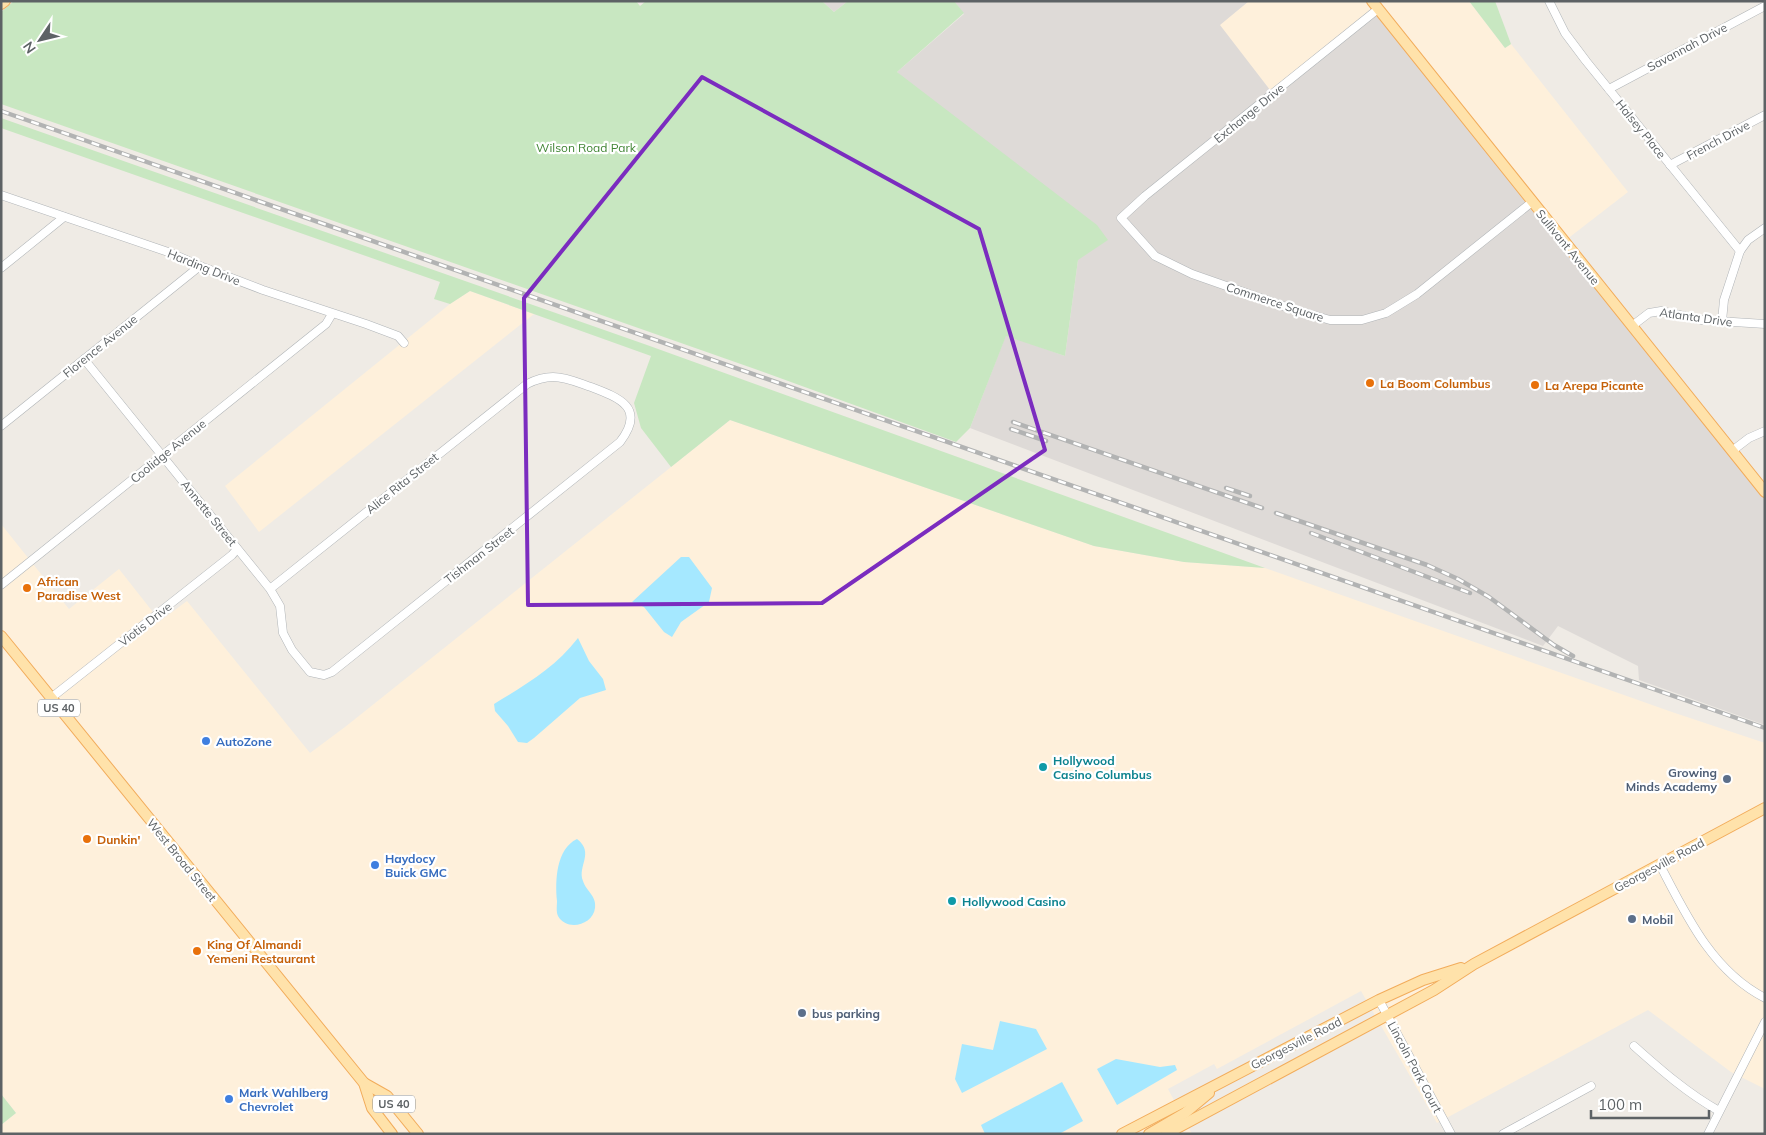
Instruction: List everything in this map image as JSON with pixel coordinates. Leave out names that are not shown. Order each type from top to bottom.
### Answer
[{"type":"main road","points":[[1,4],[5,1]]},
{"type":"main road","name":"Sullivant Avenue","points":[[1375,5],[1765,492]]},
{"type":"main road","name":"West Broad Street","points":[[1,636],[364,1083],[372,1108],[392,1134]]},
{"type":"main road","name":"Georgesville Road","points":[[1166,1134],[1433,990],[1474,964],[1765,808]]},
{"type":"main road","name":"Georgesville Road","points":[[1122,1134],[1379,1000],[1424,980],[1474,964]]},
{"type":"main road","points":[[1149,1134],[1185,1113],[1225,1080]]},
{"type":"main road","name":"West Broad Street","points":[[364,1083],[387,1096],[418,1134]]},
{"type":"street","name":"Halsey Place","points":[[1549,1],[1565,33],[1608,89],[1740,251]]},
{"type":"street","name":"Exchange Drive","points":[[1121,218],[1375,5]]},
{"type":"street","name":"Savannah Drive","points":[[1608,89],[1765,6]]},
{"type":"street","name":"French Drive","points":[[1670,165],[1765,115]]},
{"type":"street","name":"Harding Drive","points":[[1,195],[171,253],[200,266],[398,336],[404,343]]},
{"type":"street","name":"Commerce Square","points":[[1121,218],[1155,256],[1192,274],[1292,309],[1330,320],[1362,320],[1386,313],[1418,294],[1532,202]]},
{"type":"street","points":[[1,268],[64,217]]},
{"type":"street","points":[[1722,321],[1724,300],[1740,251],[1748,240],[1765,228]]},
{"type":"street","name":"Florence Avenue","points":[[1,426],[200,266]]},
{"type":"street","name":"Atlanta Drive","points":[[1632,326],[1654,311],[1702,320],[1765,324]]},
{"type":"street","name":"Coolidge Avenue","points":[[1,585],[326,324],[332,314]]},
{"type":"street","name":"Annette Street","points":[[84,359],[270,589],[280,606],[285,639],[306,668],[315,675]]},
{"type":"street","name":"Alice Rita Street","points":[[270,589],[527,384],[536,380],[554,377],[569,380],[614,396],[622,400],[628,407],[631,421]]},
{"type":"street","name":"Tishman Street","points":[[315,675],[324,675],[332,672],[620,442],[628,432],[631,421]]},
{"type":"street","points":[[1732,451],[1749,438],[1765,431]]},
{"type":"street","name":"Viotis Drive","points":[[51,698],[232,556],[237,549]]},
{"type":"street","points":[[1660,865],[1690,923],[1707,948],[1744,985],[1765,998]]},
{"type":"street","name":"Lincoln Park Court","points":[[1379,1000],[1451,1134]]},
{"type":"street","points":[[1708,1134],[1765,1022]]},
{"type":"street","points":[[1634,1046],[1699,1100],[1719,1111]]},
{"type":"street","points":[[1503,1134],[1591,1086]]},
{"type":"highlighted area","points":[[702,77],[979,229],[1045,450],[822,603],[528,605],[524,298]]},
{"type":"shaded area","points":[[822,1],[848,1],[834,12]]},
{"type":"shaded area","points":[[954,1],[1249,1],[1220,25],[1270,90],[1375,8],[1765,496],[1765,725],[1639,680],[1638,666],[1558,626],[1543,646],[970,428],[1006,335],[1065,356],[1078,260],[897,72],[964,14]]},
{"type":"shaded area","points":[[1249,1],[1469,1],[1505,48],[1511,44],[1628,192],[1562,243],[1270,90],[1219,25]]},
{"type":"shaded area","points":[[470,291],[534,314],[259,532],[225,486],[450,304]]},
{"type":"shaded area","name":"Hollywood Casino Columbus","points":[[730,420],[1094,546],[1184,562],[1265,568],[1765,743],[1765,1089],[1731,1072],[1648,1010],[1437,1123],[1361,991],[1217,1069],[1214,1064],[1168,1089],[1192,1134],[1,1134],[1,1125],[16,1113],[1,1094],[1,524],[69,609],[119,569],[160,621],[187,601],[310,753]]},
{"type":"green space","name":"Wilson Road Park","points":[[14,1],[636,1],[640,6],[646,1],[822,1],[834,12],[848,1],[954,1],[964,13],[897,72],[1097,225],[1108,240],[1078,260],[1065,356],[1006,336],[970,428],[956,442],[755,369],[1,104],[1,12]]},
{"type":"green space","points":[[1469,1],[1495,1],[1511,44],[1505,48]]},
{"type":"green space","points":[[1,118],[647,345],[1265,568],[1184,562],[1094,546],[730,420],[671,467],[641,428],[634,403],[651,356],[470,291],[450,304],[434,299],[440,282],[1,128]]},
{"type":"green space","points":[[1,1094],[16,1113],[1,1125]]},
{"type":"water","points":[[681,557],[689,557],[712,588],[709,602],[681,622],[672,637],[664,632],[644,607],[632,602]]},
{"type":"water","points":[[578,638],[589,661],[603,679],[606,690],[580,698],[527,743],[518,742],[508,726],[495,711],[494,704],[528,683],[549,667]]},
{"type":"water","points":[[577,839],[585,849],[582,870],[583,881],[593,897],[595,908],[590,919],[573,925],[562,921],[558,916],[556,884],[561,858],[570,844]]},
{"type":"water","points":[[1000,1021],[1036,1029],[1047,1049],[962,1093],[955,1079],[962,1044],[993,1050]]},
{"type":"water","points":[[1116,1059],[1160,1067],[1175,1065],[1177,1070],[1117,1105],[1097,1069]]},
{"type":"water","points":[[1062,1082],[1083,1121],[1059,1134],[985,1134],[981,1125]]},
{"type":"railway","points":[[1,111],[1765,728]]},
{"type":"railway","points":[[1013,422],[1262,508]]},
{"type":"railway","points":[[1011,429],[1046,441]]},
{"type":"railway","points":[[1226,488],[1250,496]]},
{"type":"railway","points":[[1276,513],[1427,565],[1458,579],[1489,597],[1554,645],[1573,656]]},
{"type":"railway","points":[[1311,533],[1470,593]]},
{"type":"place","name":"La Boom Columbus","points":[[1370,383]]},
{"type":"place","name":"La Arepa Picante","points":[[1535,385]]},
{"type":"place","name":"African Paradise West","points":[[27,588]]},
{"type":"place","name":"AutoZone","points":[[206,741]]},
{"type":"place","name":"Hollywood Casino Columbus","points":[[1043,767]]},
{"type":"place","name":"Growing Minds Academy","points":[[1727,779]]},
{"type":"place","name":"Dunkin'","points":[[87,839]]},
{"type":"place","name":"Haydocy Buick GMC","points":[[375,865]]},
{"type":"place","name":"Hollywood Casino","points":[[952,901]]},
{"type":"place","name":"Mobil","points":[[1632,919]]},
{"type":"place","name":"King Of Almandi Yemeni Restaurant","points":[[197,951]]},
{"type":"place","name":"bus parking","points":[[802,1013]]},
{"type":"place","name":"Mark Wahlberg Chevrolet","points":[[229,1099]]}]
